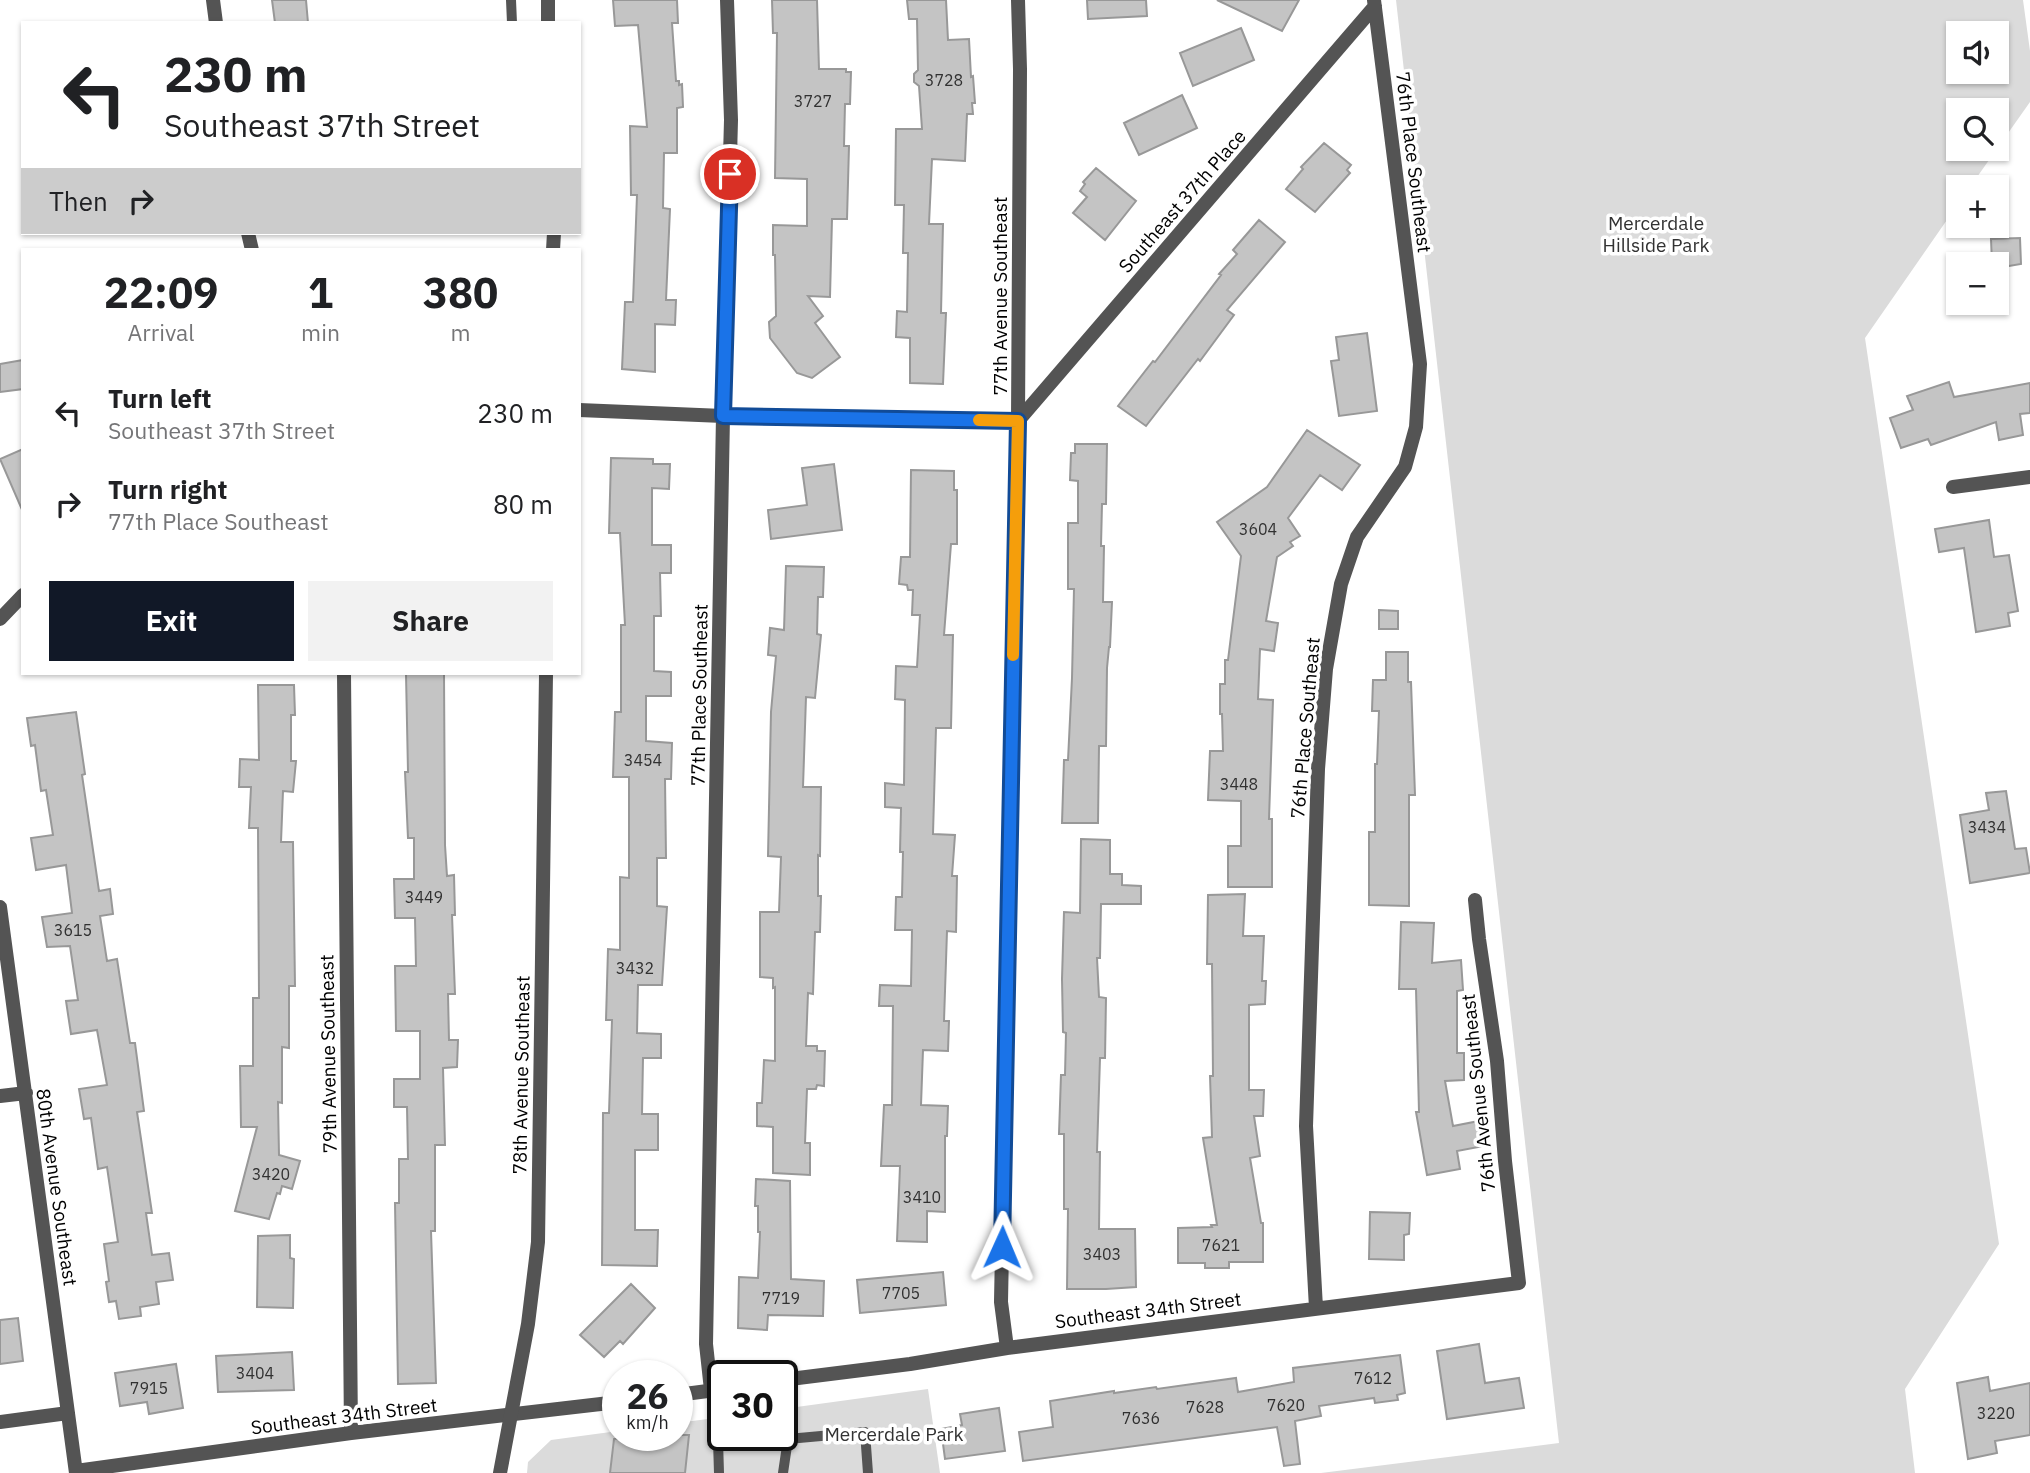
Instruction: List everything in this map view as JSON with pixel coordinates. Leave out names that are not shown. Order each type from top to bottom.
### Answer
[{"type":"street","points":[[212,0],[216,21]]},
{"type":"street","points":[[548,0],[548,21]]},
{"type":"street","name":"77th Place Southeast","points":[[710,1360],[706,1344],[731,120],[727,0]]},
{"type":"street","name":"77th Avenue Southeast","points":[[1007,1348],[1001,1302],[1018,421],[1018,0]]},
{"type":"street","name":"Southeast 37th Place","points":[[1018,421],[1375,3]]},
{"type":"street","name":"76th Place Southeast","points":[[1316,1308],[1306,1126],[1318,769],[1325,669],[1341,584],[1357,537],[1405,467],[1416,427],[1420,364],[1375,3]]},
{"type":"street","points":[[581,410],[723,416],[1018,421]]},
{"type":"street","points":[[1953,487],[2030,477]]},
{"type":"street","points":[[0,620],[21,597]]},
{"type":"street","name":"79th Avenue Southeast","points":[[344,675],[351,1433]]},
{"type":"street","name":"78th Avenue Southeast","points":[[500,1473],[528,1324],[538,1242],[546,675]]},
{"type":"street","name":"76th Avenue Southeast","points":[[1475,900],[1497,1061],[1519,1283]]},
{"type":"street","name":"80th Avenue Southeast","points":[[0,907],[76,1472]]},
{"type":"street","points":[[0,1096],[26,1093]]},
{"type":"street","name":"Southeast 34th Street","points":[[798,1378],[1007,1348],[1519,1283]]},
{"type":"street","name":"Southeast 34th Street","points":[[76,1472],[351,1433],[602,1404]]},
{"type":"street","points":[[0,1422],[68,1413]]},
{"type":"lane","points":[[510,0],[512,21]]},
{"type":"lane","points":[[798,1438],[865,1432],[868,1473]]},
{"type":"lane","points":[[718,1451],[719,1473]]},
{"type":"lane","points":[[783,1473],[786,1451]]},
{"type":"green space","name":"Mercerdale Hillside Park","points":[[1396,0],[2023,0],[2030,51],[2030,102],[2009,132],[2009,98],[1946,98],[1946,161],[1988,161],[1979,175],[1946,175],[1946,221],[1865,338],[1999,1244],[1905,1389],[1915,1473],[1321,1473],[1559,1443]]},
{"type":"green space","name":"Mercerdale Park","points":[[928,1389],[940,1473],[527,1473],[528,1462],[551,1440],[602,1433],[602,1451],[693,1451],[693,1421],[707,1419],[707,1451],[798,1451],[798,1407]]},
{"type":"building","points":[[272,0],[306,0],[308,21],[275,21]]},
{"type":"building","points":[[613,0],[677,0],[678,23],[672,23],[676,81],[679,81],[679,85],[682,84],[683,107],[677,108],[677,153],[664,153],[663,208],[670,209],[666,300],[676,300],[675,325],[655,324],[655,372],[622,369],[625,302],[633,302],[637,195],[631,195],[630,126],[647,127],[638,25],[615,26]]},
{"type":"building","points":[[772,0],[817,0],[819,69],[846,69],[846,72],[851,72],[850,104],[845,104],[844,146],[849,146],[847,219],[832,219],[830,297],[808,296],[823,316],[815,323],[840,357],[812,378],[797,373],[770,338],[769,322],[776,316],[773,225],[807,226],[807,179],[775,178],[777,33],[773,33]]},
{"type":"building","points":[[907,0],[946,0],[948,40],[969,39],[971,77],[973,76],[975,103],[972,103],[973,114],[967,114],[965,161],[932,159],[929,224],[943,224],[941,313],[946,313],[943,384],[910,383],[910,338],[896,337],[897,311],[907,312],[908,253],[903,253],[904,205],[895,205],[896,129],[922,129],[919,86],[914,82],[914,74],[918,70],[917,19],[909,19]]},
{"type":"building","points":[[1087,0],[1146,0],[1147,16],[1088,19]]},
{"type":"building","points":[[1217,0],[1299,0],[1282,31]]},
{"type":"building","points":[[1241,28],[1254,60],[1193,86],[1180,53]]},
{"type":"building","points":[[1182,95],[1197,128],[1139,155],[1124,123]]},
{"type":"building","points":[[1324,143],[1351,165],[1347,170],[1350,173],[1315,212],[1286,189],[1303,169],[1301,167]]},
{"type":"building","points":[[1096,168],[1136,201],[1105,240],[1073,213],[1087,197],[1080,191],[1085,184],[1083,182]]},
{"type":"building","points":[[1259,220],[1285,242],[1227,310],[1234,315],[1146,426],[1118,406],[1237,254],[1233,250]]},
{"type":"building","points":[[2020,238],[2021,264],[2009,266],[2009,252],[1992,252],[1991,239]]},
{"type":"building","points":[[1367,333],[1377,411],[1339,416],[1331,361],[1339,360],[1336,337]]},
{"type":"building","points":[[21,360],[21,389],[0,392],[0,364]]},
{"type":"building","points":[[1949,382],[1954,397],[2030,383],[2030,413],[2020,414],[2023,435],[1999,440],[1996,422],[1931,445],[1928,439],[1901,448],[1890,418],[1913,410],[1907,396]]},
{"type":"building","points":[[1307,430],[1360,465],[1342,490],[1320,475],[1288,518],[1300,536],[1290,542],[1293,546],[1277,557],[1266,621],[1278,623],[1274,651],[1260,649],[1258,699],[1273,700],[1269,819],[1272,819],[1272,887],[1228,887],[1228,846],[1241,846],[1241,801],[1208,800],[1210,751],[1223,751],[1220,684],[1225,684],[1225,660],[1228,660],[1241,556],[1217,522],[1267,487]]},
{"type":"building","points":[[1075,444],[1107,444],[1106,504],[1102,504],[1101,546],[1104,546],[1103,602],[1112,602],[1107,668],[1106,746],[1099,746],[1098,823],[1062,823],[1064,760],[1068,760],[1074,589],[1068,589],[1068,523],[1078,523],[1078,481],[1070,480],[1071,453],[1075,453]]},
{"type":"building","points":[[21,450],[21,507],[0,459]]},
{"type":"building","points":[[611,458],[653,459],[653,464],[670,464],[669,489],[652,488],[652,545],[671,545],[671,573],[660,573],[661,616],[654,616],[654,671],[671,672],[671,696],[646,696],[646,741],[672,743],[671,779],[665,779],[666,858],[657,858],[657,906],[667,907],[662,985],[638,985],[637,1033],[661,1034],[661,1058],[643,1058],[642,1114],[658,1114],[658,1150],[635,1150],[635,1230],[658,1230],[657,1266],[602,1265],[603,1113],[609,1113],[612,1020],[606,1020],[608,949],[620,950],[620,877],[629,878],[629,777],[613,777],[615,712],[621,712],[621,625],[625,625],[620,533],[609,533]]},
{"type":"building","points":[[834,464],[842,530],[771,539],[768,510],[807,505],[802,468]]},
{"type":"building","points":[[911,470],[954,471],[954,490],[957,490],[957,544],[951,544],[944,635],[953,635],[951,728],[936,728],[933,834],[955,835],[952,876],[957,876],[956,932],[947,931],[944,1021],[949,1021],[948,1051],[923,1050],[921,1105],[948,1106],[945,1136],[945,1212],[927,1211],[927,1242],[897,1241],[900,1166],[881,1166],[884,1105],[892,1105],[893,1006],[879,1006],[880,985],[911,986],[912,930],[895,930],[896,897],[902,897],[901,808],[885,807],[885,783],[904,785],[905,700],[895,699],[896,666],[917,667],[920,615],[912,615],[913,590],[908,590],[907,585],[899,584],[901,557],[910,557]]},
{"type":"building","points":[[1989,520],[1994,557],[2009,555],[2018,611],[2008,613],[2010,626],[1976,632],[1964,548],[1939,552],[1935,529]]},
{"type":"building","points":[[786,566],[824,567],[823,597],[818,597],[817,634],[821,635],[815,698],[806,697],[803,787],[821,787],[820,856],[818,855],[820,932],[815,932],[813,994],[808,993],[806,1046],[817,1046],[817,1051],[825,1051],[824,1086],[817,1085],[816,1089],[807,1089],[805,1143],[810,1143],[810,1175],[773,1173],[773,1127],[757,1126],[757,1103],[762,1103],[764,1060],[775,1061],[775,987],[773,988],[773,978],[760,977],[760,912],[779,912],[781,857],[768,856],[771,712],[776,656],[768,655],[770,628],[784,630]]},
{"type":"building","points":[[1379,610],[1398,611],[1398,629],[1379,629]]},
{"type":"building","points":[[1386,652],[1408,652],[1408,682],[1411,682],[1415,795],[1409,795],[1409,906],[1369,905],[1369,832],[1375,832],[1375,764],[1379,711],[1372,711],[1373,680],[1386,680]]},
{"type":"building","points":[[406,675],[444,675],[445,845],[447,876],[454,875],[455,915],[452,915],[455,994],[448,994],[449,1040],[458,1040],[457,1067],[443,1068],[445,1145],[435,1145],[435,1231],[431,1231],[436,1383],[398,1384],[395,1203],[399,1203],[399,1159],[408,1159],[407,1107],[394,1107],[394,1079],[420,1079],[420,1031],[396,1031],[395,966],[416,966],[415,918],[395,918],[394,879],[414,879],[414,838],[408,838],[405,772],[408,772]]},
{"type":"building","points":[[258,685],[294,685],[295,715],[291,715],[291,761],[296,761],[293,792],[283,791],[281,842],[293,842],[295,986],[289,986],[289,1048],[282,1047],[282,1103],[278,1102],[279,1155],[300,1161],[292,1189],[282,1186],[269,1219],[235,1211],[257,1127],[241,1127],[240,1066],[253,1066],[253,998],[259,998],[258,828],[249,828],[251,787],[239,787],[240,759],[259,760]]},
{"type":"building","points":[[76,712],[99,891],[110,889],[113,914],[100,916],[107,961],[117,959],[130,1043],[135,1043],[144,1111],[137,1112],[152,1213],[146,1213],[152,1255],[169,1253],[173,1280],[156,1282],[159,1304],[140,1307],[141,1316],[119,1319],[116,1301],[109,1302],[106,1282],[109,1281],[104,1244],[118,1242],[107,1167],[98,1169],[91,1118],[84,1119],[79,1089],[107,1085],[97,1030],[71,1034],[66,1001],[78,1000],[70,946],[47,947],[42,917],[72,913],[66,865],[36,870],[31,838],[53,835],[46,790],[41,791],[35,745],[31,746],[27,718]]},
{"type":"building","points":[[2006,791],[2015,849],[2026,848],[2030,873],[1970,883],[1960,815],[1989,810],[1986,793]]},
{"type":"building","points":[[1081,839],[1110,840],[1110,874],[1122,874],[1122,885],[1141,886],[1141,904],[1101,904],[1100,958],[1097,958],[1099,997],[1106,998],[1105,1058],[1100,1058],[1097,1152],[1100,1152],[1099,1229],[1135,1229],[1136,1287],[1067,1289],[1068,1209],[1064,1209],[1064,1134],[1059,1134],[1066,1033],[1063,1032],[1062,979],[1064,912],[1080,913]]},
{"type":"building","points":[[1245,894],[1243,936],[1264,936],[1262,981],[1266,981],[1265,1004],[1249,1005],[1249,1090],[1264,1090],[1263,1116],[1254,1116],[1260,1156],[1250,1158],[1263,1223],[1263,1262],[1229,1262],[1229,1268],[1205,1268],[1205,1263],[1178,1263],[1178,1228],[1217,1225],[1203,1138],[1212,1137],[1212,964],[1207,964],[1208,895]]},
{"type":"building","points":[[1401,922],[1434,923],[1432,963],[1461,960],[1463,990],[1457,991],[1457,1053],[1464,1053],[1464,1080],[1445,1081],[1453,1126],[1484,1120],[1489,1145],[1457,1151],[1460,1169],[1427,1175],[1416,1112],[1419,1112],[1416,989],[1399,989]]},
{"type":"building","points":[[756,1179],[790,1181],[791,1279],[824,1281],[823,1316],[768,1315],[767,1330],[738,1328],[739,1277],[758,1278],[760,1232],[758,1206],[755,1206]]},
{"type":"building","points":[[1370,1212],[1410,1213],[1409,1234],[1404,1235],[1404,1260],[1369,1259]]},
{"type":"building","points":[[290,1235],[290,1258],[294,1259],[293,1308],[257,1307],[258,1236]]},
{"type":"building","points":[[943,1272],[946,1305],[860,1313],[857,1280]]},
{"type":"building","points":[[631,1284],[655,1308],[623,1344],[620,1341],[604,1357],[580,1335]]},
{"type":"building","points":[[18,1318],[23,1361],[0,1364],[0,1320]]},
{"type":"building","points":[[1479,1344],[1485,1383],[1519,1378],[1524,1408],[1447,1419],[1437,1351]]},
{"type":"building","points":[[292,1352],[294,1390],[218,1392],[216,1356]]},
{"type":"building","points":[[1400,1355],[1405,1393],[1397,1395],[1398,1400],[1375,1403],[1374,1398],[1319,1406],[1321,1416],[1295,1421],[1300,1464],[1284,1466],[1277,1427],[1023,1461],[1019,1432],[1053,1427],[1050,1401],[1236,1378],[1238,1392],[1294,1382],[1293,1368]]},
{"type":"building","points":[[176,1364],[183,1408],[149,1414],[147,1402],[120,1406],[115,1373]]},
{"type":"building","points":[[1988,1377],[1990,1391],[2030,1383],[2030,1435],[1995,1441],[1997,1453],[1968,1459],[1957,1383]]},
{"type":"building","points":[[999,1408],[1005,1451],[945,1459],[941,1429],[962,1425],[960,1414]]},
{"type":"building","points":[[613,1451],[687,1451],[685,1473],[610,1473]]},
{"type":"slow traffic","points":[[979,420],[1018,421],[1013,655]]},
{"type":"route","points":[[730,174],[723,416],[1018,421],[1002,1247]]}]
